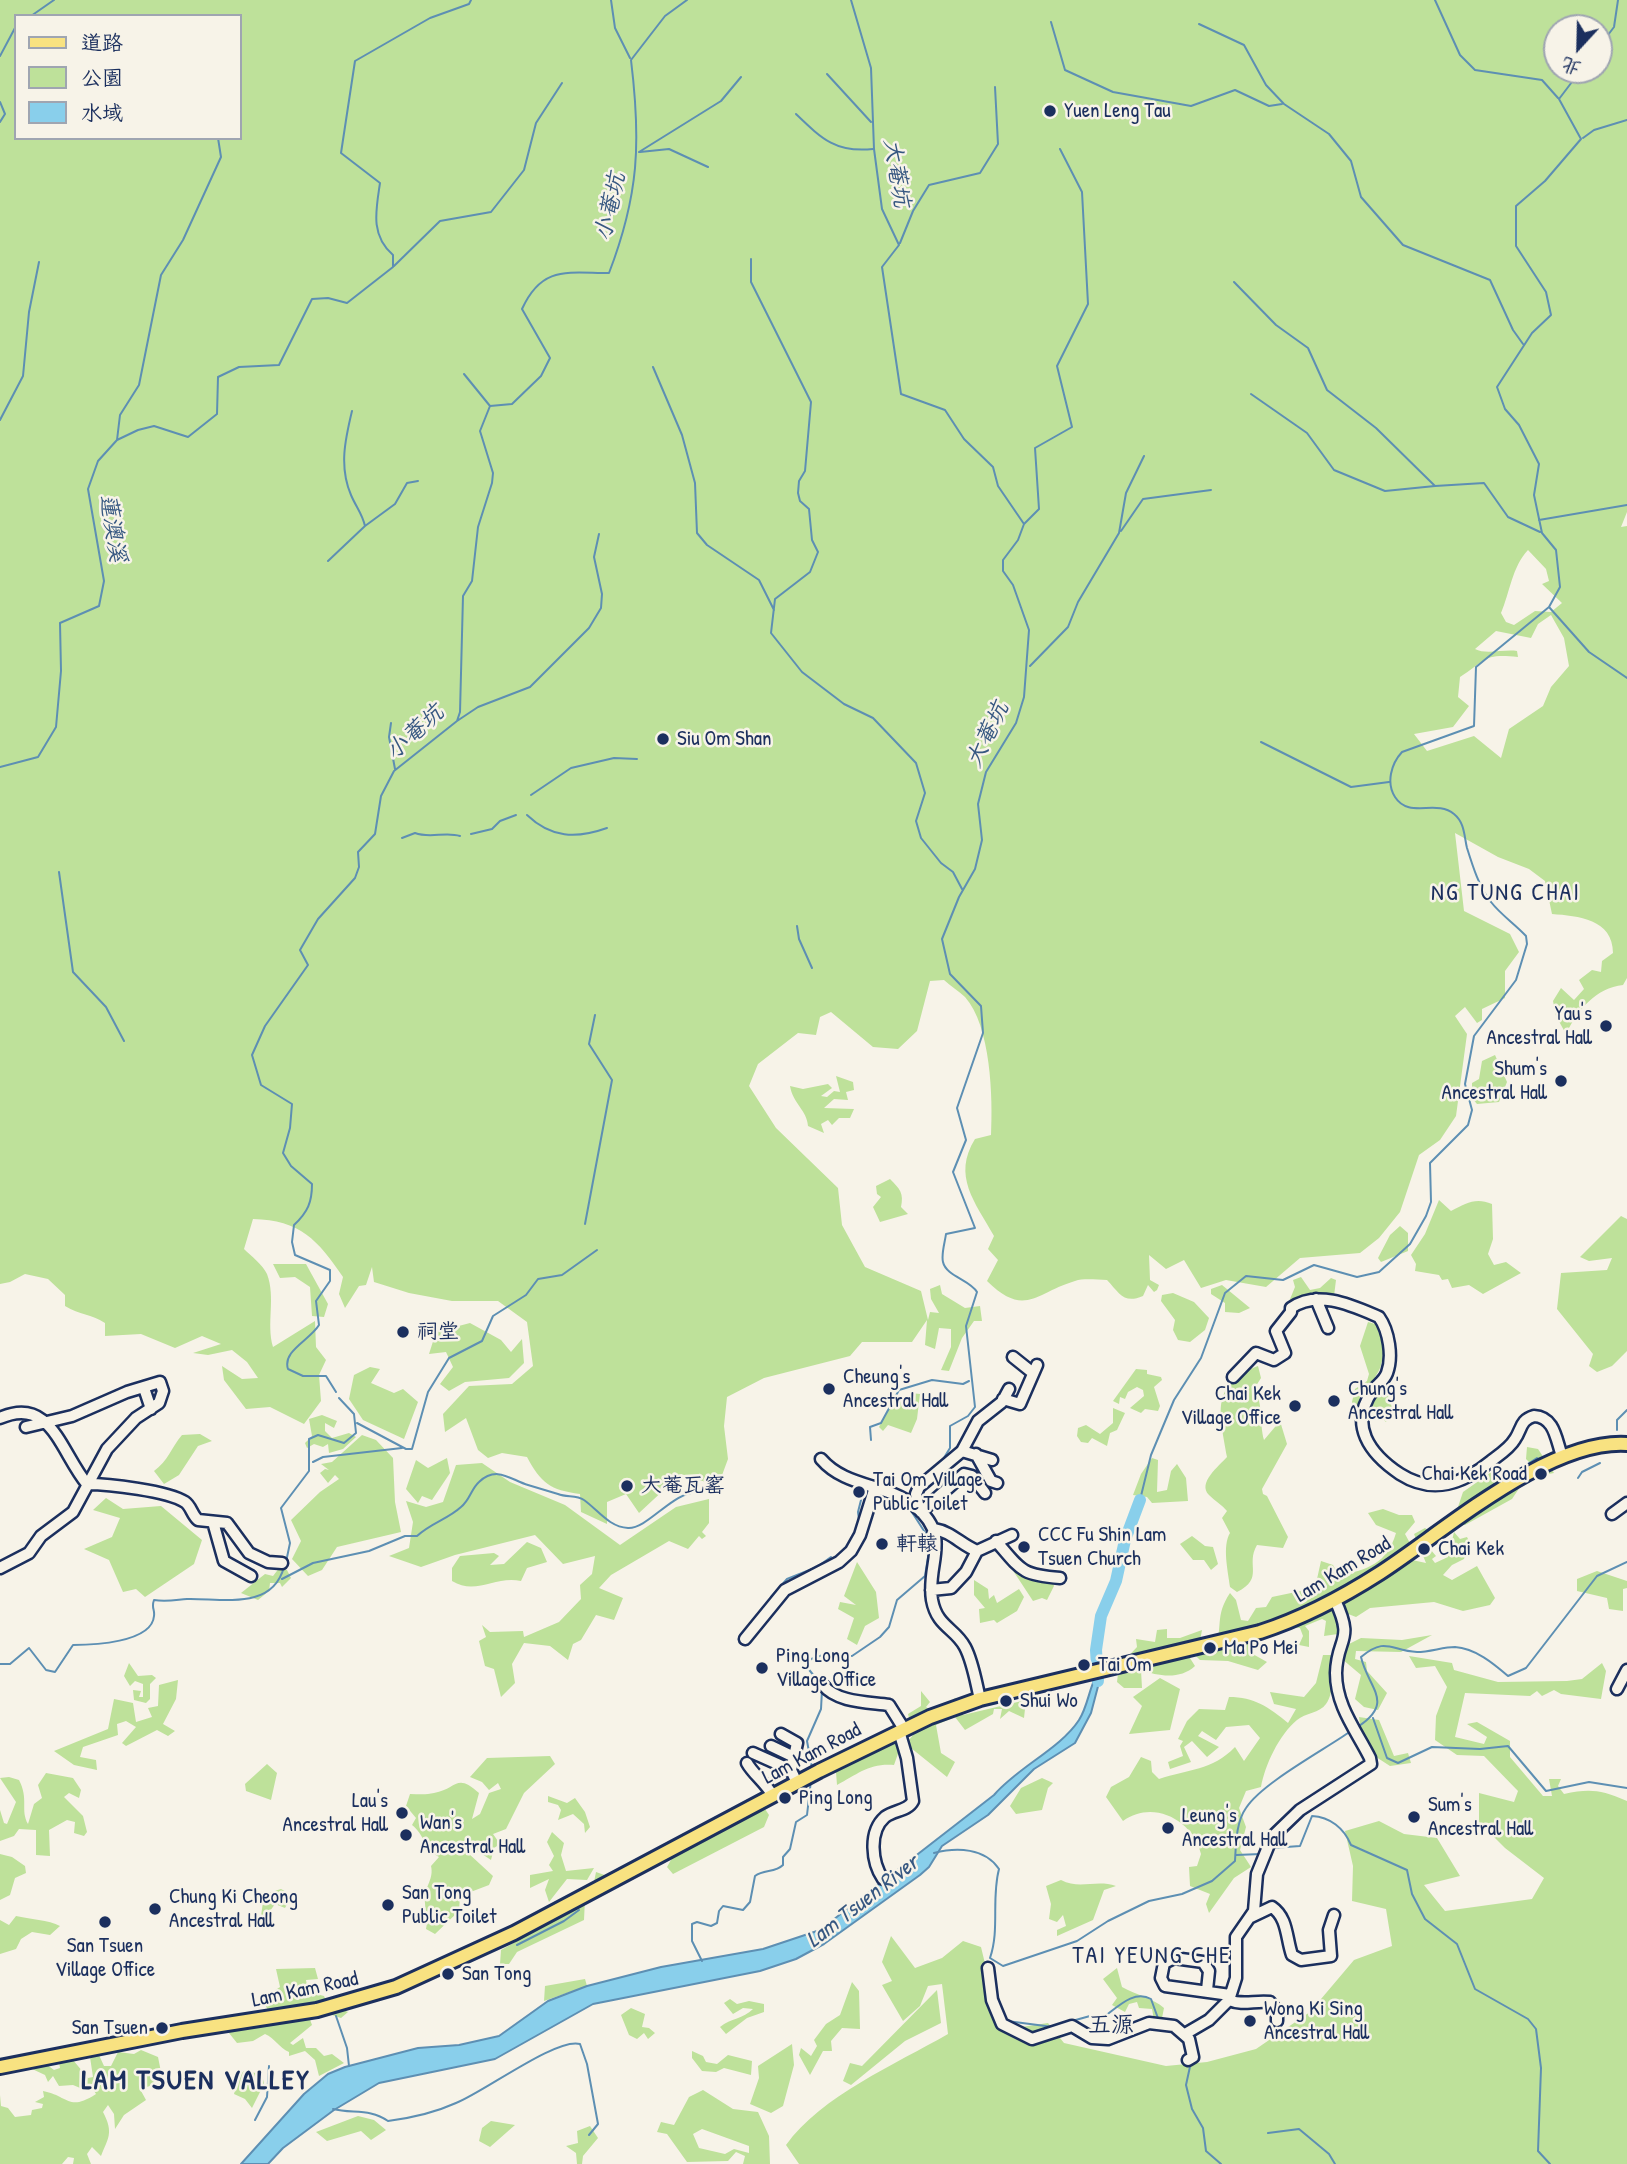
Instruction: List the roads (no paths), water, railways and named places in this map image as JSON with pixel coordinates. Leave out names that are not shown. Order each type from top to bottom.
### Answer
[{"type":"main road","name":"Lam Kam Road","points":[[0,2067],[182,2031],[317,2010],[396,1987],[514,1933],[818,1771],[902,1730],[980,1699],[1260,1632],[1297,1620],[1335,1600],[1537,1468],[1588,1446],[1627,1444]]},
{"type":"street","points":[[1316,1298],[1328,1328]]},
{"type":"street","points":[[1233,1377],[1256,1353],[1271,1359],[1281,1357],[1285,1353],[1277,1338],[1277,1328],[1292,1312],[1291,1308],[1302,1301],[1316,1298],[1368,1312],[1379,1317],[1384,1324],[1390,1354],[1386,1376],[1373,1390],[1365,1408],[1363,1423],[1366,1440],[1378,1458],[1416,1482],[1439,1486],[1455,1484],[1473,1476],[1496,1457],[1513,1442],[1524,1421],[1537,1416],[1551,1424],[1562,1456]]},
{"type":"street","points":[[1003,1399],[1020,1404],[1035,1369],[1013,1357]]},
{"type":"street","points":[[0,1568],[29,1552],[41,1536],[73,1512],[111,1445],[136,1418],[152,1409],[161,1399],[162,1386],[160,1382],[127,1392],[72,1416],[26,1427]]},
{"type":"street","points":[[144,1388],[152,1409]]},
{"type":"street","points":[[918,1508],[916,1492],[919,1487],[962,1451],[978,1421],[1003,1399],[1009,1389]]},
{"type":"street","points":[[0,1418],[24,1411],[47,1422],[68,1459],[87,1484],[159,1492],[187,1503],[198,1520],[222,1521],[230,1525],[250,1554],[268,1562],[282,1563]]},
{"type":"street","points":[[962,1451],[992,1460]]},
{"type":"street","points":[[976,1454],[991,1481],[997,1483]]},
{"type":"street","points":[[821,1459],[842,1477],[902,1497],[918,1508],[934,1529],[937,1547],[931,1590],[937,1617],[965,1648],[980,1699]]},
{"type":"street","points":[[918,1508],[964,1474],[972,1476],[985,1493]]},
{"type":"street","points":[[745,1639],[785,1590],[839,1562],[851,1551],[860,1535],[874,1487]]},
{"type":"street","points":[[1612,1514],[1627,1503]]},
{"type":"street","points":[[213,1522],[223,1561],[251,1576]]},
{"type":"street","points":[[934,1529],[955,1535],[964,1545],[977,1551]]},
{"type":"street","points":[[931,1590],[951,1588],[977,1551],[1012,1535]]},
{"type":"street","points":[[996,1541],[1022,1572],[1033,1576],[1060,1578]]},
{"type":"street","points":[[1185,2034],[1209,2020],[1229,1998],[1236,1978],[1236,1937],[1251,1917],[1259,1864],[1272,1838],[1300,1810],[1371,1764],[1346,1716],[1336,1674],[1346,1626],[1335,1600]]},
{"type":"street","points":[[1617,1689],[1627,1670]]},
{"type":"street","points":[[824,1685],[831,1693],[860,1703],[890,1705],[902,1730],[913,1801],[910,1806],[886,1816],[880,1825],[873,1853],[875,1867],[883,1879]]},
{"type":"street","points":[[781,1734],[796,1741],[791,1770]]},
{"type":"street","points":[[772,1746],[794,1757]]},
{"type":"street","points":[[773,1796],[764,1780],[751,1770],[750,1758],[791,1770],[801,1781]]},
{"type":"street","points":[[1251,1917],[1272,1908],[1278,1912],[1284,1920],[1292,1955],[1301,1960],[1331,1956],[1329,1927],[1334,1915]]},
{"type":"street","points":[[1207,1990],[1209,1971],[1203,1962],[1174,1958],[1164,1963],[1161,1978],[1165,1986],[1207,1990],[1242,2004],[1252,2001],[1270,2002],[1277,2011],[1277,2021]]},
{"type":"street","points":[[988,1968],[992,2000],[1002,2024],[1032,2039],[1072,2026],[1092,2038],[1108,2039],[1152,2022],[1174,2026],[1185,2034],[1193,2057],[1188,2060]]},
{"type":"water","points":[[1097,1674],[1101,1675],[1091,1713],[1075,1743],[1034,1769],[988,1815],[942,1846],[929,1867],[920,1875],[824,1944],[796,1959],[760,1971],[593,2004],[495,2059],[379,2083],[334,2110],[283,2148],[268,2164],[241,2164],[304,2094],[328,2074],[345,2067],[418,2048],[459,2045],[499,2036],[548,2001],[587,1986],[661,1967],[763,1949],[820,1930],[1061,1740],[1082,1715]]},
{"type":"waterway","points":[[34,14],[54,0]]},
{"type":"waterway","name":"蓮澳溪","points":[[0,767],[38,757],[56,727],[61,671],[60,623],[99,606],[104,581],[88,489],[98,461],[117,440],[138,430],[154,426],[188,437],[217,414],[218,377],[239,367],[279,365],[312,299],[328,298],[347,303],[393,267],[393,255],[381,239],[376,222],[380,183],[341,153],[355,61],[430,18],[469,4],[471,0]]},
{"type":"waterway","points":[[611,0],[615,28],[630,58]]},
{"type":"waterway","name":"小菴坑","points":[[336,1392],[326,1376],[303,1376],[288,1369],[287,1363],[293,1351],[319,1325],[316,1301],[330,1281],[330,1270],[295,1255],[292,1242],[294,1225],[308,1206],[312,1184],[291,1166],[283,1153],[290,1128],[292,1104],[261,1085],[252,1055],[265,1026],[308,965],[300,950],[318,919],[355,878],[359,867],[358,852],[375,834],[381,796],[394,771],[457,721],[460,712],[463,596],[472,581],[478,527],[493,473],[480,431],[490,406],[512,404],[541,376],[550,358],[522,309],[538,285],[558,274],[609,273],[626,218],[635,168],[636,117],[631,60],[665,16],[687,0]]},
{"type":"waterway","name":"大菴坑","points":[[851,0],[871,68],[874,149],[882,209],[899,245],[882,267],[901,394],[945,410],[964,439],[993,467],[998,486],[1024,524]]},
{"type":"waterway","points":[[1435,0],[1460,55],[1475,70],[1542,80],[1558,98]]},
{"type":"waterway","points":[[1613,28],[1618,0]]},
{"type":"waterway","points":[[1051,22],[1065,70],[1113,92],[1191,106],[1235,90],[1269,106],[1282,104]]},
{"type":"waterway","points":[[1199,24],[1244,45],[1266,85],[1284,104],[1329,134],[1351,161],[1361,197],[1403,245],[1490,280],[1513,330],[1523,344]]},
{"type":"waterway","points":[[0,56],[14,30]]},
{"type":"waterway","points":[[827,74],[871,122]]},
{"type":"waterway","points":[[639,152],[721,101],[741,77]]},
{"type":"waterway","points":[[394,266],[440,221],[491,212],[524,170],[536,123],[562,83]]},
{"type":"waterway","points":[[1140,1500],[1151,1455],[1174,1400],[1201,1358],[1225,1293],[1246,1276],[1283,1280],[1314,1265],[1357,1277],[1379,1272],[1410,1244],[1431,1202],[1430,1163],[1468,1125],[1472,1110],[1465,1084],[1474,1036],[1516,980],[1527,944],[1526,936],[1495,907],[1483,891],[1460,821],[1447,810],[1408,807],[1401,803],[1392,792],[1390,780],[1395,762],[1402,752],[1474,726],[1476,667],[1549,607],[1560,587],[1556,550],[1542,533],[1534,495],[1539,464],[1519,425],[1505,409],[1497,387],[1532,333],[1551,315],[1546,292],[1516,246],[1516,206],[1545,181],[1581,139],[1559,99],[1570,84]]},
{"type":"waterway","points":[[900,243],[913,211],[929,185],[980,173],[998,144],[995,87]]},
{"type":"waterway","points":[[0,102],[5,114],[0,122]]},
{"type":"waterway","points":[[796,114],[830,142],[849,149],[873,149]]},
{"type":"waterway","points":[[1583,138],[1594,130],[1627,120]]},
{"type":"waterway","points":[[117,440],[120,415],[139,385],[161,275],[183,240],[221,157],[218,140]]},
{"type":"waterway","points":[[640,152],[669,149],[708,167]]},
{"type":"waterway","name":"大菴坑","points":[[942,1461],[950,1448],[950,1426],[968,1416],[975,1407],[966,1326],[977,1292],[945,1267],[942,1255],[946,1234],[975,1228],[953,1172],[966,1140],[957,1108],[983,1033],[981,1006],[950,974],[942,939],[959,897],[975,869],[982,840],[978,804],[986,772],[1016,723],[1024,697],[1029,630],[1013,585],[1003,571],[1003,560],[1018,540],[1024,524],[1039,509],[1035,448],[1072,427],[1057,366],[1088,304],[1082,192],[1060,149]]},
{"type":"waterway","points":[[751,259],[751,282],[811,402],[805,471],[799,481],[798,493],[800,501],[809,509],[812,540],[818,552],[810,572],[775,599],[771,633],[802,672],[844,704],[873,718],[916,763],[925,793],[916,821],[921,838],[941,863],[953,872],[962,889]]},
{"type":"waterway","points":[[0,420],[23,376],[29,312],[39,262]]},
{"type":"waterway","points":[[1234,282],[1276,325],[1308,348],[1327,390],[1376,428],[1435,486],[1484,483],[1508,517],[1540,532]]},
{"type":"waterway","points":[[653,367],[682,435],[695,483],[697,533],[707,545],[759,580],[774,610]]},
{"type":"waterway","points":[[464,374],[490,406]]},
{"type":"waterway","points":[[1251,394],[1307,433],[1334,470],[1385,491],[1435,486]]},
{"type":"waterway","points":[[328,561],[365,526],[345,474],[345,443],[352,411]]},
{"type":"waterway","points":[[1030,666],[1068,627],[1078,602],[1119,533],[1126,493],[1144,456]]},
{"type":"waterway","points":[[365,526],[395,504],[407,483],[418,481]]},
{"type":"waterway","points":[[1121,531],[1143,499],[1211,490]]},
{"type":"waterway","points":[[1539,520],[1627,505]]},
{"type":"waterway","points":[[457,721],[478,707],[530,687],[589,628],[601,608],[602,594],[594,557],[599,534]]},
{"type":"waterway","points":[[1549,607],[1589,652],[1627,678]]},
{"type":"waterway","points":[[391,723],[389,737],[395,769]]},
{"type":"waterway","points":[[1261,742],[1351,787],[1389,782]]},
{"type":"waterway","points":[[531,795],[571,768],[614,758],[637,759]]},
{"type":"waterway","points":[[471,834],[492,829],[500,821],[516,815]]},
{"type":"waterway","points":[[527,815],[545,828],[564,834],[585,834],[607,828]]},
{"type":"waterway","points":[[402,838],[415,833],[460,836]]},
{"type":"waterway","points":[[59,872],[73,972],[106,1007],[124,1041]]},
{"type":"waterway","points":[[797,926],[799,939],[812,968]]},
{"type":"waterway","points":[[585,1224],[612,1080],[589,1044],[595,1015]]},
{"type":"waterway","points":[[357,1423],[406,1449],[412,1449],[428,1392],[449,1358],[482,1341],[493,1316],[526,1295],[538,1279],[562,1275],[597,1250]]},
{"type":"waterway","points":[[871,1440],[870,1427],[881,1423],[899,1390],[932,1380],[963,1384],[969,1381]]},
{"type":"waterway","points":[[286,1562],[290,1543],[281,1508],[309,1471],[309,1439],[318,1435],[344,1443],[356,1433],[354,1414],[339,1398]]},
{"type":"waterway","points":[[1617,1430],[1617,1420],[1627,1410]]},
{"type":"waterway","points":[[313,1462],[323,1457],[402,1448]]},
{"type":"waterway","points":[[1454,1512],[1537,1458]]},
{"type":"waterway","points":[[1578,1478],[1582,1472],[1600,1463]]},
{"type":"waterway","points":[[282,1579],[313,1563],[369,1551],[405,1536],[417,1536],[456,1511],[479,1482],[492,1475],[504,1475],[561,1495],[581,1498],[615,1525],[628,1528],[642,1524],[674,1501],[691,1493]]},
{"type":"waterway","points":[[859,1520],[858,1512],[863,1492]]},
{"type":"waterway","name":"Lam Tsuen River","points":[[1098,1681],[1096,1650],[1101,1616],[1116,1581],[1125,1540],[1140,1500]]},
{"type":"waterway","points":[[819,1682],[806,1666],[811,1659],[823,1655],[852,1656],[880,1637],[889,1627],[897,1600],[925,1576],[929,1551],[926,1534],[908,1506]]},
{"type":"waterway","points":[[771,1597],[787,1579],[817,1567],[831,1557]]},
{"type":"waterway","points":[[1359,1726],[1370,1717],[1377,1702],[1361,1657],[1370,1651],[1383,1646],[1417,1652],[1462,1648],[1484,1657],[1508,1676],[1526,1668],[1597,1576],[1627,1562]]},
{"type":"waterway","points":[[0,1664],[10,1664],[29,1648],[46,1670],[55,1672],[73,1645],[119,1641],[143,1632],[151,1625],[154,1600],[230,1600],[257,1596],[278,1581],[284,1567]]},
{"type":"waterway","points":[[812,1768],[807,1741],[821,1709],[822,1690]]},
{"type":"waterway","points":[[1373,1718],[1387,1758],[1398,1763],[1432,1747],[1480,1749],[1508,1746],[1546,1791],[1589,1782],[1627,1788]]},
{"type":"waterway","points":[[934,1853],[970,1851],[986,1857],[999,1869],[990,1958],[1003,1966],[1077,1941],[1108,1921],[1149,1901],[1182,1894],[1212,1881],[1235,1861],[1240,1820],[1254,1798],[1279,1778],[1351,1731]]},
{"type":"waterway","points":[[702,1961],[692,1941],[692,1924],[697,1922],[711,1926],[717,1923],[719,1911],[723,1906],[743,1910],[750,1902],[755,1876],[783,1865],[783,1857],[790,1849],[796,1822],[807,1815],[811,1780]]},
{"type":"waterway","points":[[1272,1848],[1300,1846],[1312,1816],[1319,1817],[1336,1825],[1351,1845],[1407,1870],[1412,1894],[1425,1919],[1457,1944],[1475,1989],[1528,2019],[1536,2029],[1541,2068],[1538,2151],[1550,2164]]},
{"type":"waterway","points":[[1236,1855],[1261,1854]]},
{"type":"waterway","points":[[517,1945],[564,1921],[579,1910]]},
{"type":"waterway","points":[[995,1987],[1001,2008]]},
{"type":"waterway","points":[[1072,2021],[1090,2016],[1101,2019],[1138,1996],[1151,1999],[1159,2021]]},
{"type":"waterway","points":[[336,2016],[347,2048],[349,2066]]},
{"type":"waterway","points":[[1007,2021],[1053,2027]]},
{"type":"waterway","points":[[333,2109],[368,2113],[388,2121],[422,2115],[448,2107],[555,2049],[569,2044],[580,2044],[587,2064],[598,2124],[589,2135]]},
{"type":"waterway","points":[[1191,2062],[1186,2085],[1192,2109],[1203,2128],[1206,2151],[1221,2164]]},
{"type":"waterway","points":[[255,2120],[267,2097],[269,2066]]},
{"type":"waterway","points":[[1268,2133],[1299,2129],[1329,2154],[1335,2164]]},
{"type":"place","name":"Yuen Leng Tau","points":[[1050,111]]},
{"type":"place","name":"Siu Om Shan","points":[[663,739]]},
{"type":"place","name":"Yau's Ancestral Hall","points":[[1606,1026]]},
{"type":"place","name":"Shum's Ancestral Hall","points":[[1561,1081]]},
{"type":"place","name":"祠堂","points":[[403,1332]]},
{"type":"place","name":"Cheung's Ancestral Hall","points":[[829,1389]]},
{"type":"place","name":"Chung's Ancestral Hall","points":[[1334,1401]]},
{"type":"place","name":"Chai Kek Village Office","points":[[1295,1406]]},
{"type":"place","name":"Chai Kek Road","points":[[1541,1474]]},
{"type":"place","name":"大菴瓦窰","points":[[627,1486]]},
{"type":"place","name":"Tai Om Village Public Toilet","points":[[859,1492]]},
{"type":"place","name":"軒轅","points":[[882,1544]]},
{"type":"place","name":"CCC Fu Shin Lam Tsuen Church","points":[[1024,1547]]},
{"type":"place","name":"Chai Kek","points":[[1424,1549]]},
{"type":"place","name":"Ma Po Mei","points":[[1210,1648]]},
{"type":"place","name":"Tai Om","points":[[1084,1665]]},
{"type":"place","name":"Ping Long Village Office","points":[[762,1668]]},
{"type":"place","name":"Shui Wo","points":[[1006,1701]]},
{"type":"place","name":"Ping Long","points":[[785,1798]]},
{"type":"place","name":"Lau's Ancestral Hall","points":[[402,1813]]},
{"type":"place","name":"Sum's Ancestral Hall","points":[[1414,1817]]},
{"type":"place","name":"Leung's Ancestral Hall","points":[[1168,1828]]},
{"type":"place","name":"Wan's Ancestral Hall","points":[[406,1835]]},
{"type":"place","name":"San Tong Public Toilet","points":[[388,1905]]},
{"type":"place","name":"Chung Ki Cheong Ancestral Hall","points":[[155,1909]]},
{"type":"place","name":"San Tsuen Village Office","points":[[105,1922]]},
{"type":"place","name":"San Tong","points":[[448,1974]]},
{"type":"place","name":"Wong Ki Sing Ancestral Hall","points":[[1250,2021]]},
{"type":"place","name":"San Tsuen","points":[[162,2028]]},
{"type":"district","name":"NG TUNG CHAI","points":[[1506,894]]},
{"type":"district","name":"TAI YEUNG CHE","points":[[1152,1957]]},
{"type":"district","name":"五源","points":[[1111,2026]]},
{"type":"district","name":"LAM TSUEN VALLEY","points":[[196,2082]]}]
